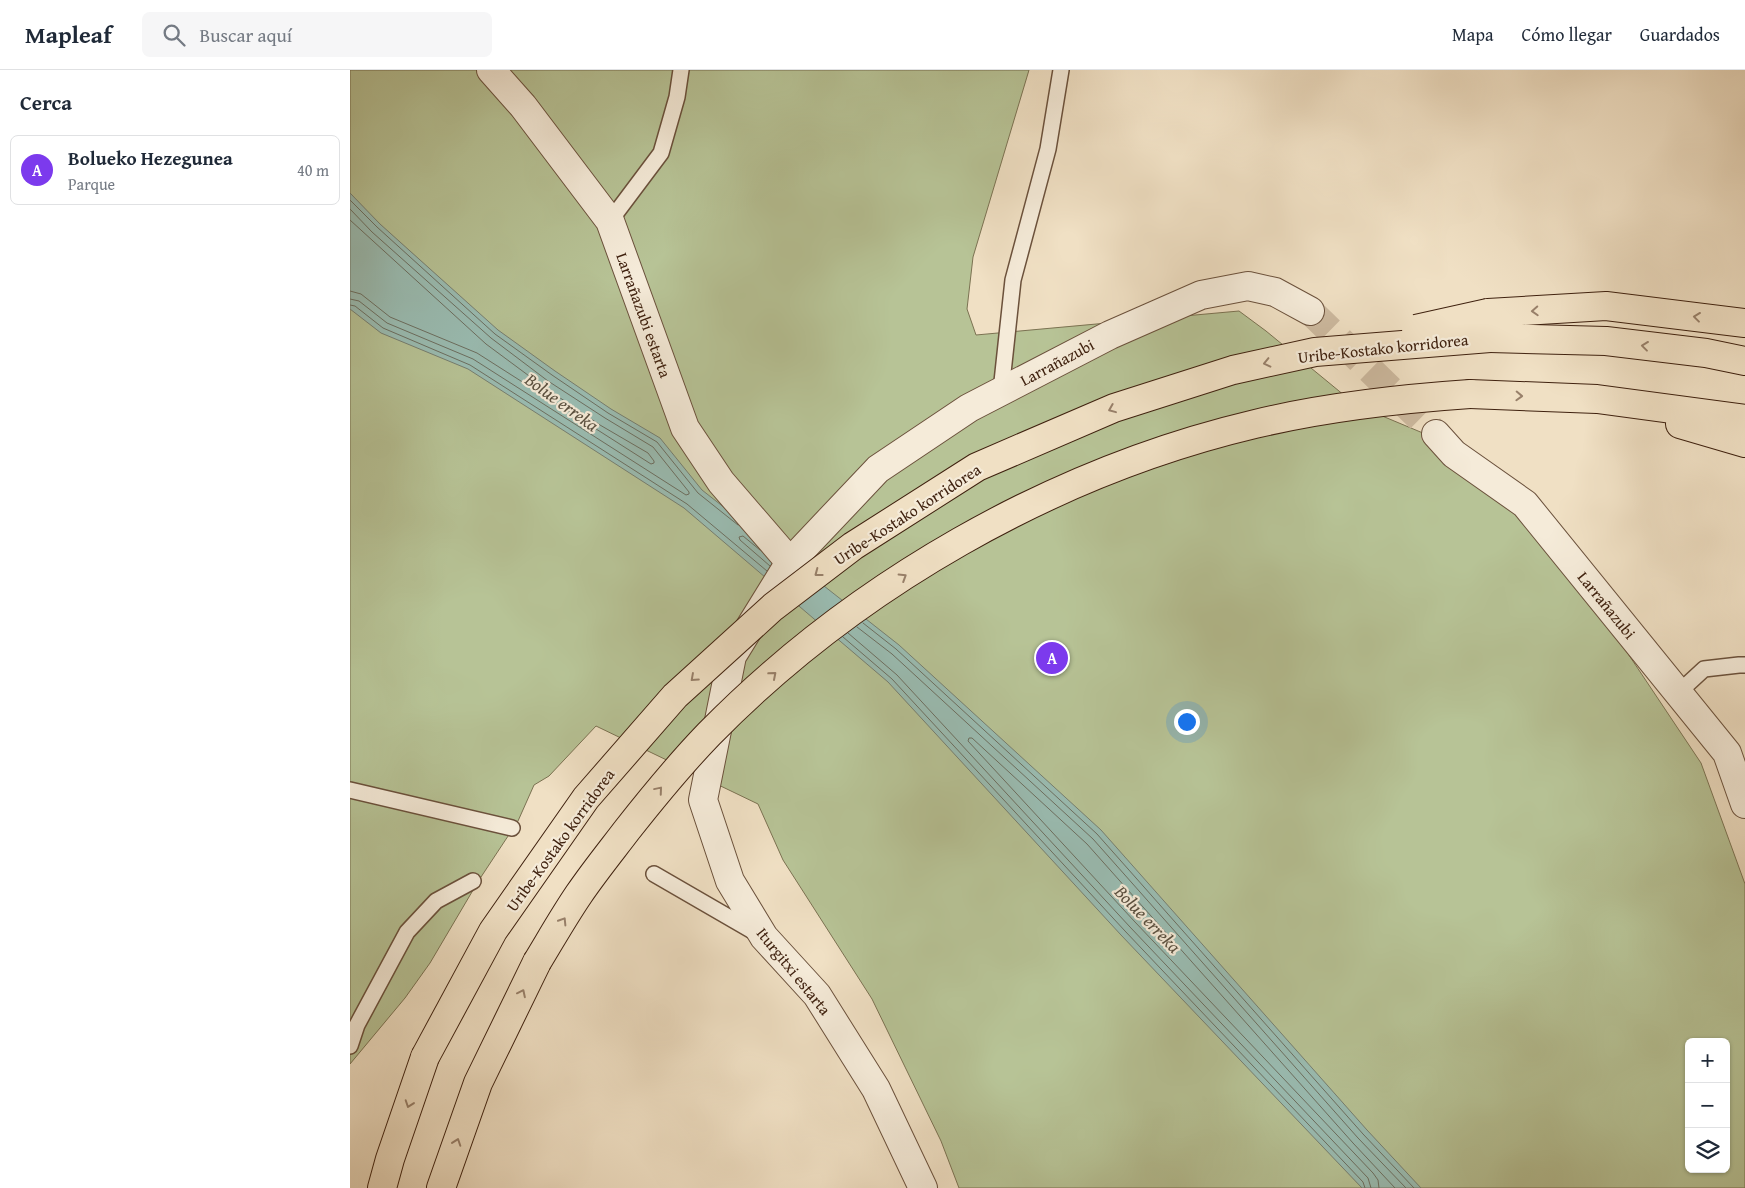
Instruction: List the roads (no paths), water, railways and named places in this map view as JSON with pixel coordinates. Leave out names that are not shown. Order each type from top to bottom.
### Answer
[{"type":"highway","points":[[1489,326],[1606,306],[1745,323]]},
{"type":"highway","name":"Uribe-Kostako korridorea","points":[[382,1188],[425,1057],[493,932],[586,798],[675,696],[773,607],[853,546],[978,467],[1114,408],[1233,370],[1315,352],[1489,326],[1706,353],[1745,361]]},
{"type":"highway","points":[[441,1188],[478,1083],[537,962],[580,892],[612,849],[660,789],[709,734],[753,692],[813,641],[893,583],[950,546],[1018,510],[1069,486],[1128,463],[1187,442],[1255,424],[1334,408],[1411,398],[1470,394],[1597,399],[1745,419]]},
{"type":"highway","points":[[1597,399],[1745,443]]},
{"type":"street","name":"Larrañazubi estarta","points":[[491,70],[523,106],[610,221],[685,428],[721,482],[790,562]]},
{"type":"street","name":"Larrañazubi","points":[[732,656],[790,562],[832,517],[878,469],[969,408],[1110,335],[1201,295],[1248,286],[1275,292],[1310,311]]},
{"type":"street","name":"Larrañazubi","points":[[1436,434],[1454,454],[1525,504],[1727,753],[1745,804]]},
{"type":"street","name":"Iturgitxi estarta","points":[[732,656],[703,800],[730,881],[764,937],[817,996],[876,1089],[922,1188]]},
{"type":"lane","points":[[610,221],[661,153],[677,97],[682,70]]},
{"type":"lane","points":[[1001,391],[1013,280],[1048,149],[1061,70]]},
{"type":"lane","points":[[1678,693],[1704,669],[1739,664],[1745,666]]},
{"type":"lane","points":[[350,790],[512,828]]},
{"type":"lane","points":[[654,874],[764,937]]},
{"type":"lane","points":[[350,1046],[357,1025],[407,932],[436,901],[473,881]]},
{"type":"water","name":"Bolue erreka","points":[[350,193],[380,224],[498,330],[611,409],[660,438],[702,490],[899,645],[1101,830],[1367,1130],[1421,1188],[1362,1188],[1121,935],[888,682],[684,508],[468,369],[381,333],[350,309]]},
{"type":"tunnel","points":[[1310,311],[1436,434]]},
{"type":"place","name":"Bolueko Hezegunea","points":[[1052,658]]}]
